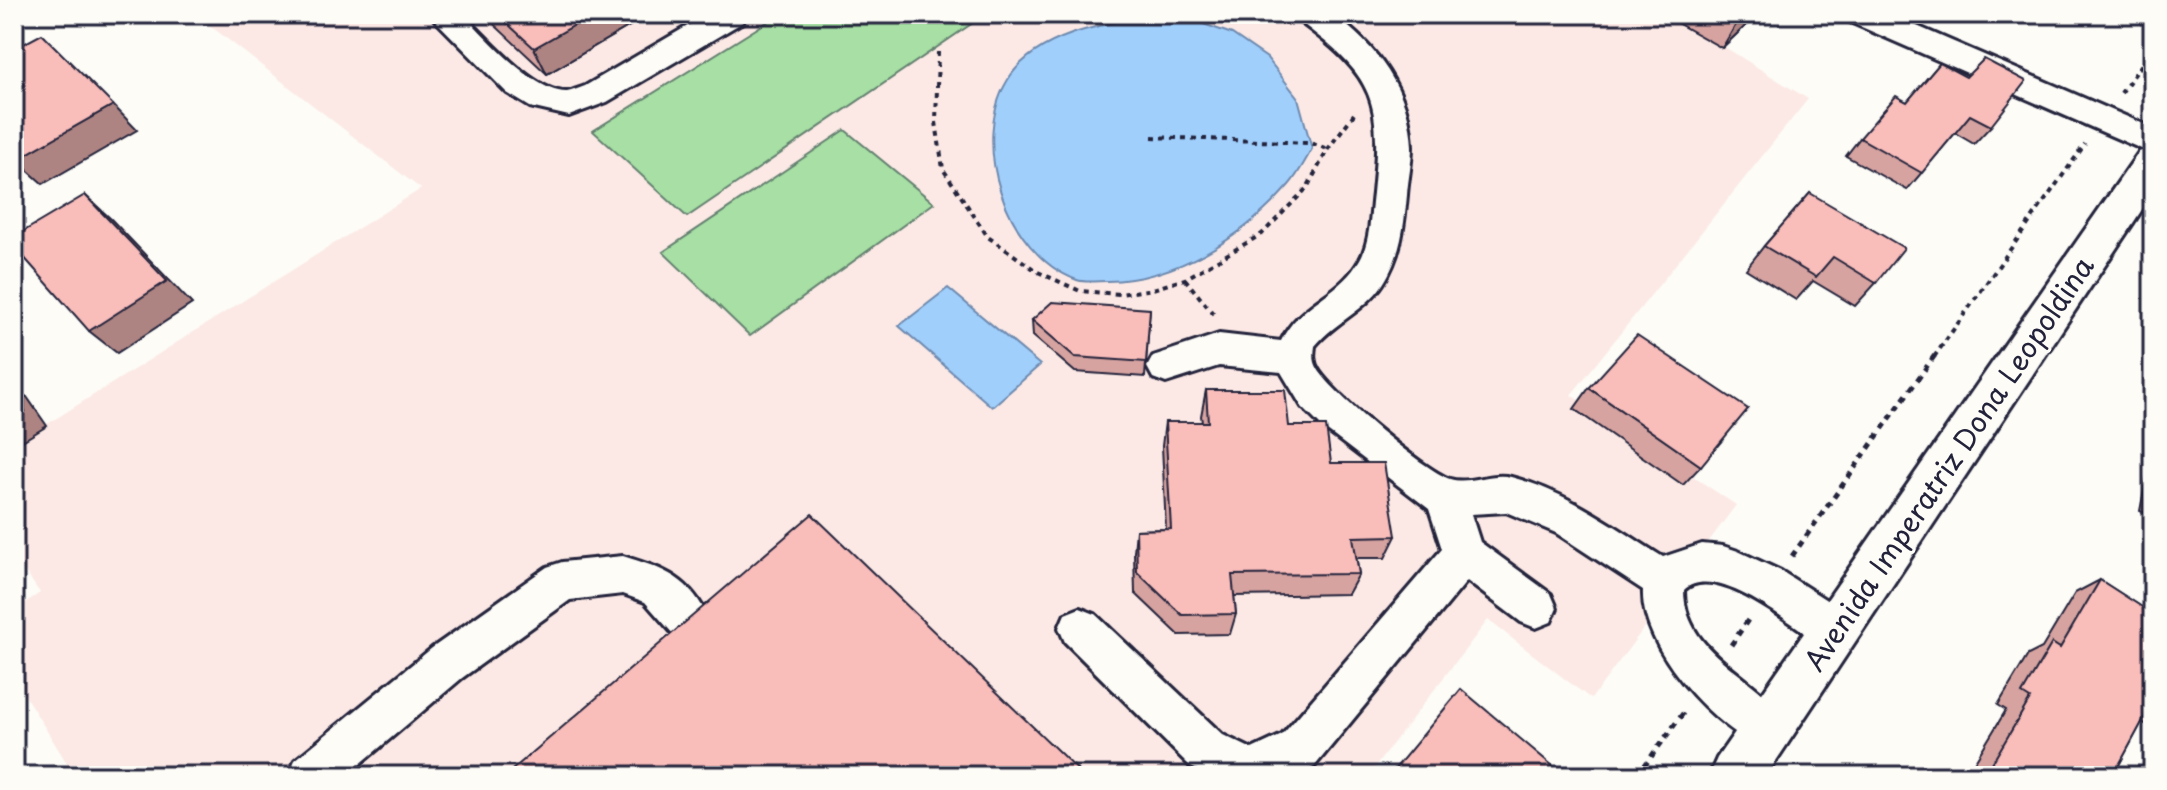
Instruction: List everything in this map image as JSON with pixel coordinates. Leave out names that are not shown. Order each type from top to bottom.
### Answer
[{"type":"main road","name":"Avenida Imperatriz Dona Leopoldina","points":[[1751,761],[1835,629],[2153,162]]},
{"type":"lane","points":[[444,14],[518,85],[541,99],[569,104],[596,94],[732,14]]},
{"type":"lane","points":[[1311,14],[1351,42],[1379,82],[1387,96],[1394,121],[1395,149],[1387,235],[1378,263],[1361,287],[1299,337],[1295,358],[1300,375],[1311,392],[1331,412],[1445,498],[1464,554],[1536,608]]},
{"type":"lane","points":[[1861,14],[2153,142]]},
{"type":"lane","points":[[1166,367],[1219,350],[1295,358]]},
{"type":"lane","points":[[1445,498],[1508,494],[1570,520],[1665,581]]},
{"type":"lane","points":[[1080,628],[1207,751],[1252,773],[1298,751],[1464,554]]},
{"type":"lane","points":[[1751,761],[1709,679],[1694,663],[1667,618],[1663,596],[1665,581],[1677,568],[1708,563],[1723,565],[1769,587],[1835,629]]},
{"type":"lane","points":[[311,776],[447,663],[562,581],[623,575],[659,587],[689,621]]},
{"type":"path","points":[[1637,776],[1709,679],[1769,587],[2153,49]]},
{"type":"path","points":[[938,52],[936,122],[943,169],[988,237],[1038,272],[1080,291],[1120,294],[1153,289],[1196,275],[1262,234],[1307,188],[1328,149],[1379,82]]},
{"type":"path","points":[[1152,137],[1310,143],[1328,149]]},
{"type":"shaded area","points":[[195,14],[1672,14],[1808,99],[1571,395],[1736,505],[1591,699],[1488,620],[1368,776],[75,776],[14,678],[14,610],[40,593],[14,555],[14,445],[421,189]]},
{"type":"green space","points":[[780,14],[986,14],[687,217],[593,131]]},
{"type":"green space","points":[[845,130],[934,203],[750,336],[663,252]]},
{"type":"water","points":[[1147,16],[1192,20],[1232,34],[1267,58],[1298,98],[1312,149],[1292,181],[1271,204],[1230,238],[1207,252],[1183,264],[1133,279],[1080,281],[1052,266],[1030,246],[1013,220],[1000,191],[994,161],[993,130],[998,101],[1011,75],[1038,50],[1073,34]]},
{"type":"water","points":[[948,288],[1040,365],[992,407],[899,326]]},
{"type":"building","points":[[497,14],[594,14],[534,48]]},
{"type":"building","points":[[1721,14],[1746,14],[1737,23]]},
{"type":"building","points":[[42,34],[113,105],[16,160],[14,49]]},
{"type":"building","points":[[1984,59],[2026,81],[1991,126],[1970,115],[1922,173],[1860,138],[1896,96],[1907,102],[1940,63],[1966,77]]},
{"type":"building","points":[[1810,193],[1904,248],[1876,283],[1833,257],[1816,277],[1764,246]]},
{"type":"building","points":[[85,195],[167,281],[89,331],[14,246],[14,237]]},
{"type":"building","points":[[1052,302],[1150,309],[1146,362],[1075,357],[1032,320]]},
{"type":"building","points":[[1637,335],[1748,409],[1701,466],[1589,388]]},
{"type":"building","points":[[1206,390],[1285,390],[1289,426],[1326,426],[1331,463],[1384,463],[1396,536],[1353,537],[1359,574],[1232,575],[1236,614],[1182,615],[1137,572],[1136,530],[1171,529],[1165,422],[1208,422]]},
{"type":"building","points":[[14,396],[25,411],[14,418]]},
{"type":"building","points":[[812,514],[1084,776],[505,776]]},
{"type":"building","points":[[2100,580],[2153,614],[2153,702],[2113,776],[1996,776],[1988,770],[2030,699],[2022,694],[2052,643],[2060,648]]},
{"type":"building","points":[[1461,689],[1560,772],[1557,776],[1389,776]]}]
